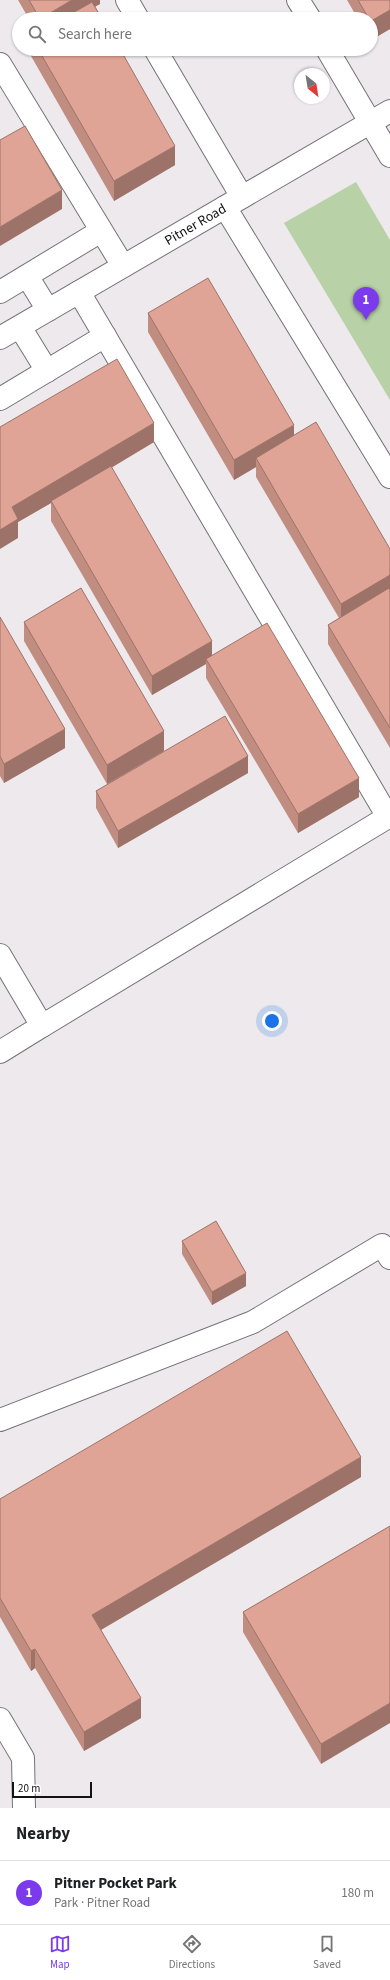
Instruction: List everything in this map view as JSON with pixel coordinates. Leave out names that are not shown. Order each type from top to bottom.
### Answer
[{"type":"street","points":[[127,0],[134,12]]},
{"type":"street","points":[[298,0],[306,12]]},
{"type":"street","points":[[159,56],[233,202],[390,477]]},
{"type":"street","points":[[331,56],[390,156]]},
{"type":"street","points":[[0,64],[123,266]]},
{"type":"street","name":"Pitner Road","points":[[0,338],[390,111]]},
{"type":"street","points":[[0,292],[101,231]]},
{"type":"street","points":[[27,276],[48,310]]},
{"type":"street","points":[[0,1052],[389,817],[79,292]]},
{"type":"street","points":[[20,327],[47,371]]},
{"type":"street","points":[[0,399],[105,336]]},
{"type":"street","points":[[0,955],[42,1026]]},
{"type":"street","points":[[0,1420],[253,1322],[382,1245],[390,1258]]},
{"type":"street","points":[[0,1719],[23,1758],[24,1808]]},
{"type":"green space","points":[[356,182],[390,240],[390,400],[284,223]]},
{"type":"building","points":[[29,0],[72,0],[52,12],[36,12]]},
{"type":"building","points":[[358,0],[390,0],[390,10],[378,17],[378,12],[365,12]]},
{"type":"building","points":[[92,2],[98,12],[74,12]]},
{"type":"building","points":[[42,56],[124,56],[175,146],[114,181]]},
{"type":"building","points":[[25,126],[62,190],[0,227],[0,140]]},
{"type":"building","points":[[208,278],[294,425],[234,460],[148,313]]},
{"type":"building","points":[[117,359],[154,423],[12,507],[18,519],[0,530],[0,427]]},
{"type":"building","points":[[316,422],[390,549],[390,575],[341,604],[256,458]]},
{"type":"building","points":[[111,466],[212,641],[152,676],[51,501]]},
{"type":"building","points":[[81,588],[164,731],[107,765],[24,622]]},
{"type":"building","points":[[389,588],[390,590],[390,728],[328,625]]},
{"type":"building","points":[[0,617],[65,729],[4,764],[0,756]]},
{"type":"building","points":[[267,623],[359,778],[298,814],[206,659]]},
{"type":"building","points":[[225,716],[248,756],[118,831],[96,791]]},
{"type":"building","points":[[216,1221],[246,1273],[212,1292],[182,1241]]},
{"type":"building","points":[[287,1331],[361,1457],[92,1615],[141,1698],[84,1732],[35,1649],[31,1651],[0,1598],[0,1499]]},
{"type":"building","points":[[390,1526],[390,1703],[321,1744],[243,1612]]},
{"type":"place","name":"Pitner Pocket Park","points":[[366,320]]}]
